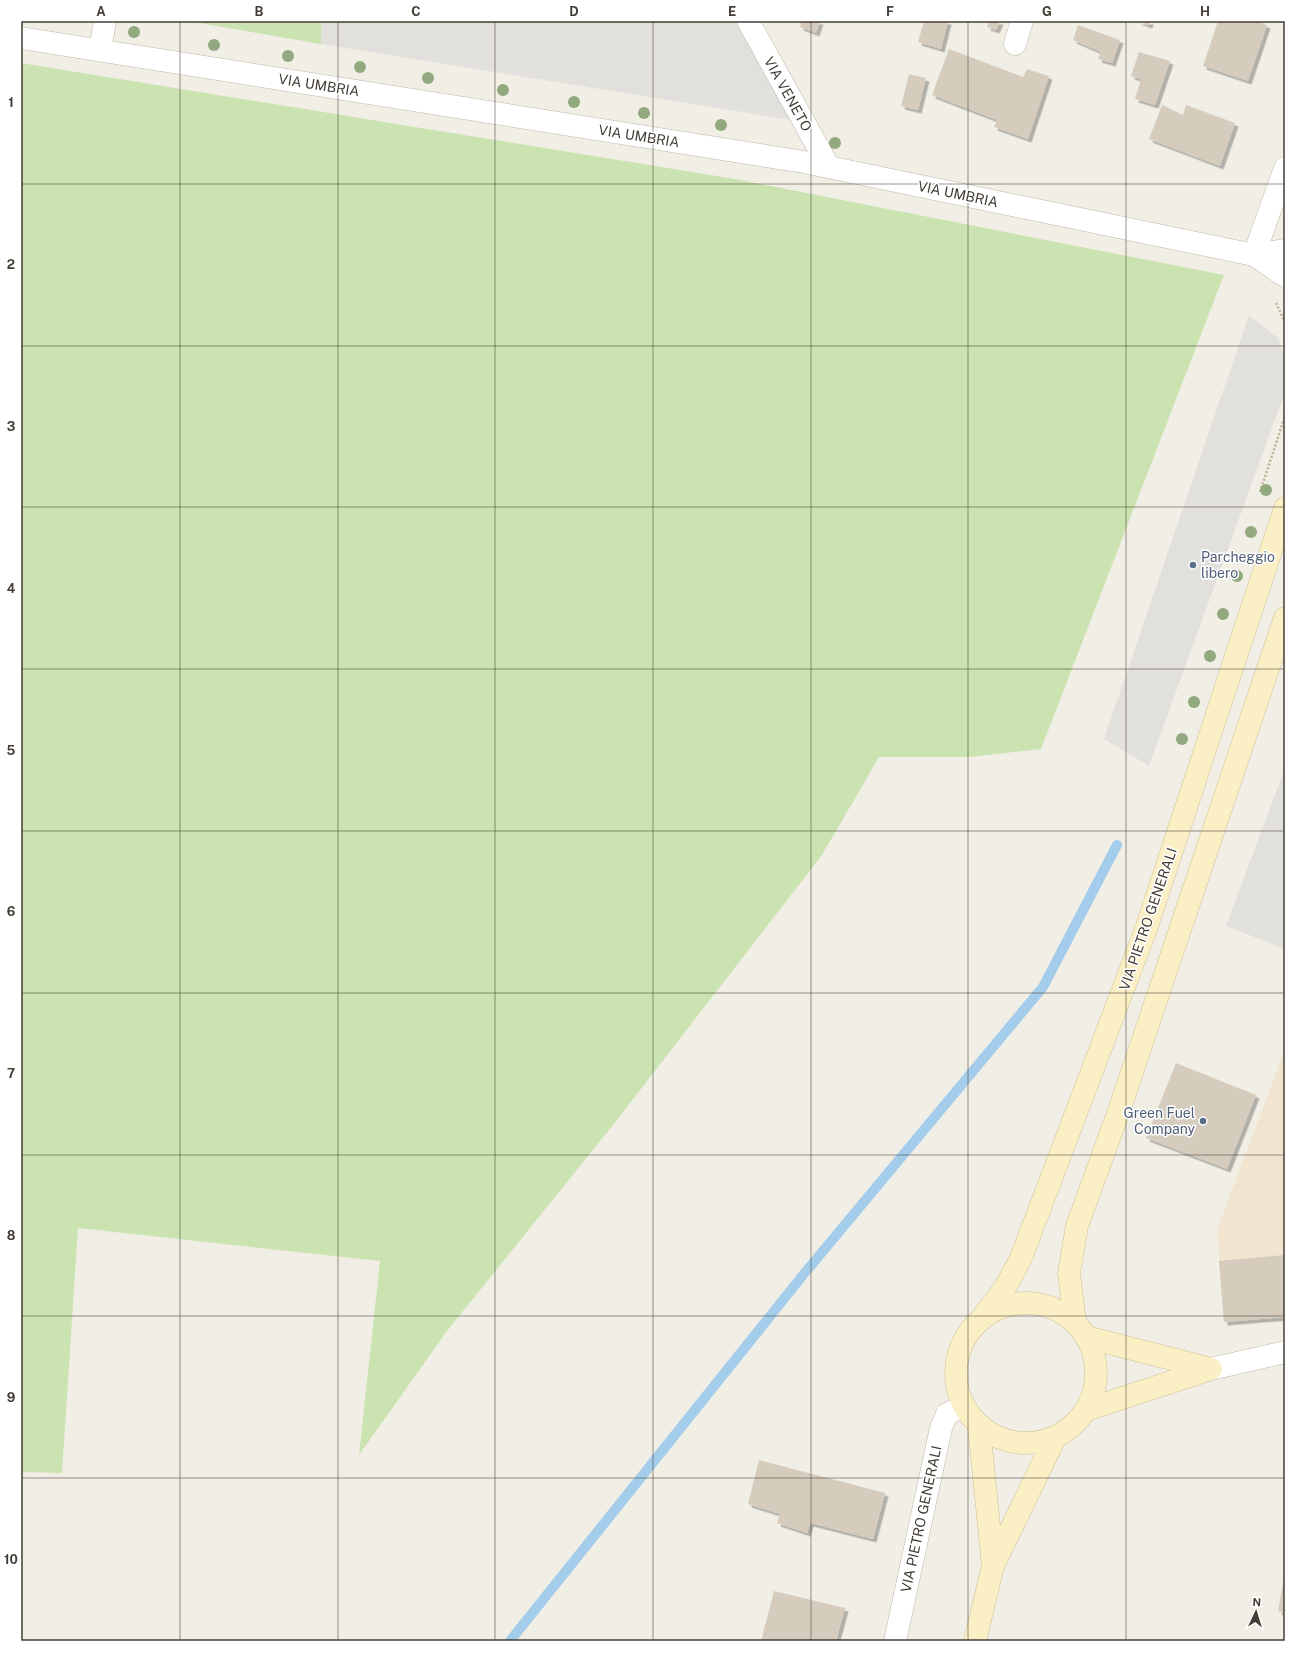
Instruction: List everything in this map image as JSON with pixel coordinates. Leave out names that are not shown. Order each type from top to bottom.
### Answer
[{"type":"street","points":[[100,50],[105,21]]},
{"type":"street","name":"VIA VENETO","points":[[748,21],[829,167]]},
{"type":"street","points":[[1015,44],[1022,21]]},
{"type":"street","name":"VIA UMBRIA","points":[[21,38],[829,167],[1254,255]]},
{"type":"street","points":[[1254,255],[1285,168]]},
{"type":"street","points":[[1254,255],[1285,250]]},
{"type":"street","points":[[1254,255],[1285,276]]},
{"type":"street","name":"VIA PIETRO GENERALI","points":[[982,1318],[1005,1288],[1022,1258],[1146,929],[1285,508]]},
{"type":"street","points":[[1211,1370],[1080,1330],[1054,1308],[1029,1303],[1004,1306],[982,1318],[966,1335],[956,1358],[956,1383],[963,1406],[979,1427],[996,1438],[1016,1443],[1036,1444],[1055,1438],[1073,1426],[1086,1410],[1094,1390],[1097,1369],[1094,1355],[1080,1330],[1069,1273],[1077,1226],[1120,1108],[1285,618]]},
{"type":"street","points":[[1086,1410],[1211,1370],[1285,1352]]},
{"type":"street","name":"VIA PIETRO GENERALI","points":[[895,1641],[941,1428],[947,1414],[963,1406]]},
{"type":"street","points":[[979,1427],[993,1566]]},
{"type":"street","points":[[975,1641],[993,1566],[1055,1438]]},
{"type":"path","points":[[1273,297],[1285,322]]},
{"type":"shaded area","points":[[322,21],[737,21],[792,120],[321,44]]},
{"type":"shaded area","name":"Parcheggio libero","points":[[1249,315],[1279,339],[1285,363],[1285,392],[1149,766],[1104,739]]},
{"type":"shaded area","points":[[1285,768],[1285,949],[1226,926]]},
{"type":"shaded area","points":[[1285,1049],[1285,1317],[1224,1322],[1217,1230]]},
{"type":"green space","points":[[188,21],[322,21],[321,44]]},
{"type":"green space","points":[[21,63],[735,179],[1224,275],[1041,749],[970,757],[879,757],[822,855],[613,1125],[447,1331],[359,1455],[380,1261],[78,1228],[62,1473],[21,1472]]},
{"type":"building","points":[[798,21],[820,21],[816,33],[800,27],[801,23]]},
{"type":"building","points":[[924,21],[948,21],[941,49],[918,42]]},
{"type":"building","points":[[989,21],[1000,21],[996,30],[987,27]]},
{"type":"building","points":[[1137,21],[1150,21],[1149,25]]},
{"type":"building","points":[[1218,21],[1257,21],[1267,25],[1248,81],[1203,66]]},
{"type":"building","points":[[1078,25],[1120,40],[1112,63],[1098,59],[1101,52],[1073,40]]},
{"type":"building","points":[[949,49],[1023,77],[1027,69],[1049,76],[1028,139],[994,127],[997,120],[932,95]]},
{"type":"building","points":[[1139,52],[1170,61],[1155,105],[1135,99],[1141,79],[1131,76]]},
{"type":"building","points":[[909,74],[926,78],[918,110],[901,106]]},
{"type":"building","points":[[1162,105],[1183,115],[1186,105],[1235,123],[1220,166],[1149,139]]},
{"type":"building","points":[[1176,1063],[1256,1095],[1227,1169],[1146,1138]]},
{"type":"building","points":[[1285,1255],[1285,1317],[1224,1322],[1219,1261]]},
{"type":"building","points":[[759,1460],[885,1493],[873,1539],[810,1523],[807,1533],[777,1523],[780,1514],[748,1504]]},
{"type":"building","points":[[1285,1578],[1285,1613],[1278,1611]]},
{"type":"building","points":[[774,1591],[845,1608],[836,1641],[761,1641]]},
{"type":"waterway","points":[[510,1641],[803,1275],[1043,987],[1117,845]]},
{"type":"place","name":"Parcheggio libero","points":[[1193,565]]},
{"type":"place","name":"Green Fuel Company","points":[[1203,1121]]}]
